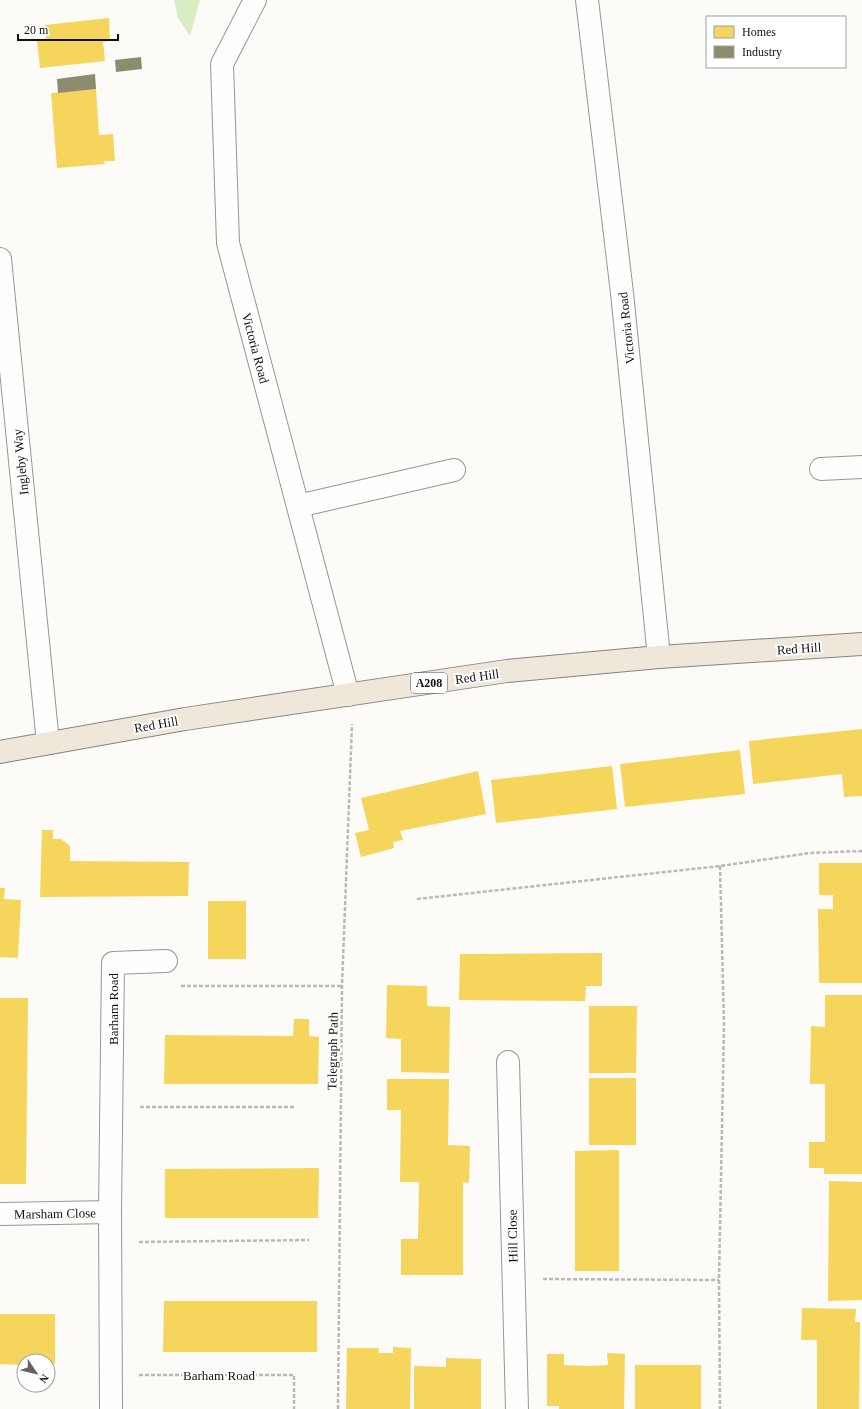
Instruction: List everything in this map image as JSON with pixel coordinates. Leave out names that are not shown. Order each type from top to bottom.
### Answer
[{"type":"main road","name":"Red Hill","points":[[0,752],[185,719],[507,671],[659,657],[862,644]]},
{"type":"street","name":"Victoria Road","points":[[255,0],[222,64],[228,243],[298,506],[351,694]]},
{"type":"street","name":"Victoria Road","points":[[587,0],[622,293],[659,657]]},
{"type":"street","name":"Ingleby Way","points":[[0,259],[48,743]]},
{"type":"street","points":[[821,469],[862,467]]},
{"type":"street","points":[[298,506],[454,470]]},
{"type":"street","name":"Barham Road","points":[[111,1409],[110,1212],[113,963],[166,961]]},
{"type":"street","name":"Hill Close","points":[[508,1062],[517,1409]]},
{"type":"street","name":"Marsham Close","points":[[0,1214],[110,1212]]},
{"type":"path","name":"Telegraph Path","points":[[338,1409],[342,986],[351,694]]},
{"type":"path","points":[[418,899],[720,866],[810,853],[862,851]]},
{"type":"path","points":[[720,866],[724,1024],[719,1280],[720,1409]]},
{"type":"path","points":[[180,986],[342,986]]},
{"type":"path","points":[[112,1107],[296,1107]]},
{"type":"path","points":[[110,1242],[309,1240]]},
{"type":"path","points":[[514,1280],[719,1280]]},
{"type":"path","name":"Barham Road","points":[[111,1376],[294,1375],[294,1409]]},
{"type":"green space","points":[[174,0],[200,0],[190,36],[178,18]]},
{"type":"building: Homes","points":[[109,18],[110,41],[103,42],[105,61],[40,68],[37,40],[46,39],[45,25]]},
{"type":"building: Homes","points":[[96,89],[99,135],[113,134],[115,161],[104,161],[105,164],[57,168],[51,93]]},
{"type":"building: Homes","points":[[862,729],[862,796],[844,797],[842,774],[753,784],[749,741]]},
{"type":"building: Homes","points":[[740,750],[745,794],[625,807],[620,764]]},
{"type":"building: Homes","points":[[612,766],[617,809],[496,823],[491,780]]},
{"type":"building: Homes","points":[[478,771],[486,814],[400,831],[403,840],[393,842],[394,848],[361,857],[355,833],[369,830],[361,798]]},
{"type":"building: Homes","points":[[42,830],[53,830],[53,839],[61,839],[70,846],[70,861],[189,862],[188,896],[40,897]]},
{"type":"building: Homes","points":[[819,863],[862,863],[862,983],[819,983],[818,909],[833,909],[833,895],[819,895]]},
{"type":"building: Homes","points":[[0,888],[5,888],[4,899],[21,900],[18,958],[0,957]]},
{"type":"building: Homes","points":[[208,901],[246,901],[246,959],[208,959]]},
{"type":"building: Homes","points":[[602,953],[602,986],[586,986],[585,1001],[459,1000],[460,954]]},
{"type":"building: Homes","points":[[387,985],[427,986],[427,1006],[450,1007],[449,1073],[401,1072],[401,1039],[386,1038]]},
{"type":"building: Homes","points":[[825,995],[862,995],[862,1174],[824,1174],[824,1168],[809,1168],[809,1142],[825,1142],[825,1084],[810,1084],[811,1026],[825,1027]]},
{"type":"building: Homes","points":[[0,998],[28,998],[26,1184],[0,1184]]},
{"type":"building: Homes","points":[[589,1006],[637,1006],[636,1073],[589,1073]]},
{"type":"building: Homes","points":[[294,1019],[309,1019],[309,1036],[319,1037],[318,1084],[164,1084],[165,1035],[293,1036]]},
{"type":"building: Homes","points":[[589,1078],[636,1078],[636,1145],[589,1145]]},
{"type":"building: Homes","points":[[387,1079],[449,1079],[448,1145],[470,1146],[469,1183],[463,1182],[463,1275],[401,1275],[401,1239],[418,1239],[419,1182],[400,1182],[401,1110],[387,1110]]},
{"type":"building: Homes","points":[[619,1150],[619,1271],[575,1271],[575,1151]]},
{"type":"building: Homes","points":[[319,1168],[318,1218],[165,1218],[165,1169]]},
{"type":"building: Homes","points":[[829,1181],[862,1182],[862,1300],[828,1301]]},
{"type":"building: Homes","points":[[164,1301],[317,1301],[317,1352],[163,1352]]},
{"type":"building: Homes","points":[[802,1308],[856,1309],[855,1322],[860,1322],[859,1409],[817,1409],[817,1340],[801,1340]]},
{"type":"building: Homes","points":[[0,1314],[55,1314],[55,1353],[16,1353],[16,1365],[0,1364]]},
{"type":"building: Homes","points":[[393,1347],[411,1348],[410,1409],[346,1409],[347,1348],[379,1348],[378,1353],[393,1353]]},
{"type":"building: Homes","points":[[607,1353],[625,1354],[624,1409],[559,1409],[559,1406],[547,1406],[547,1354],[564,1354],[564,1365],[590,1366],[608,1365]]},
{"type":"building: Homes","points":[[446,1358],[481,1359],[481,1409],[414,1409],[414,1366],[446,1367]]},
{"type":"building: Homes","points":[[635,1365],[701,1365],[701,1409],[635,1409]]},
{"type":"building: Industry","points":[[141,57],[142,69],[116,72],[115,60]]},
{"type":"building: Industry","points":[[95,74],[96,89],[58,93],[57,79]]}]
